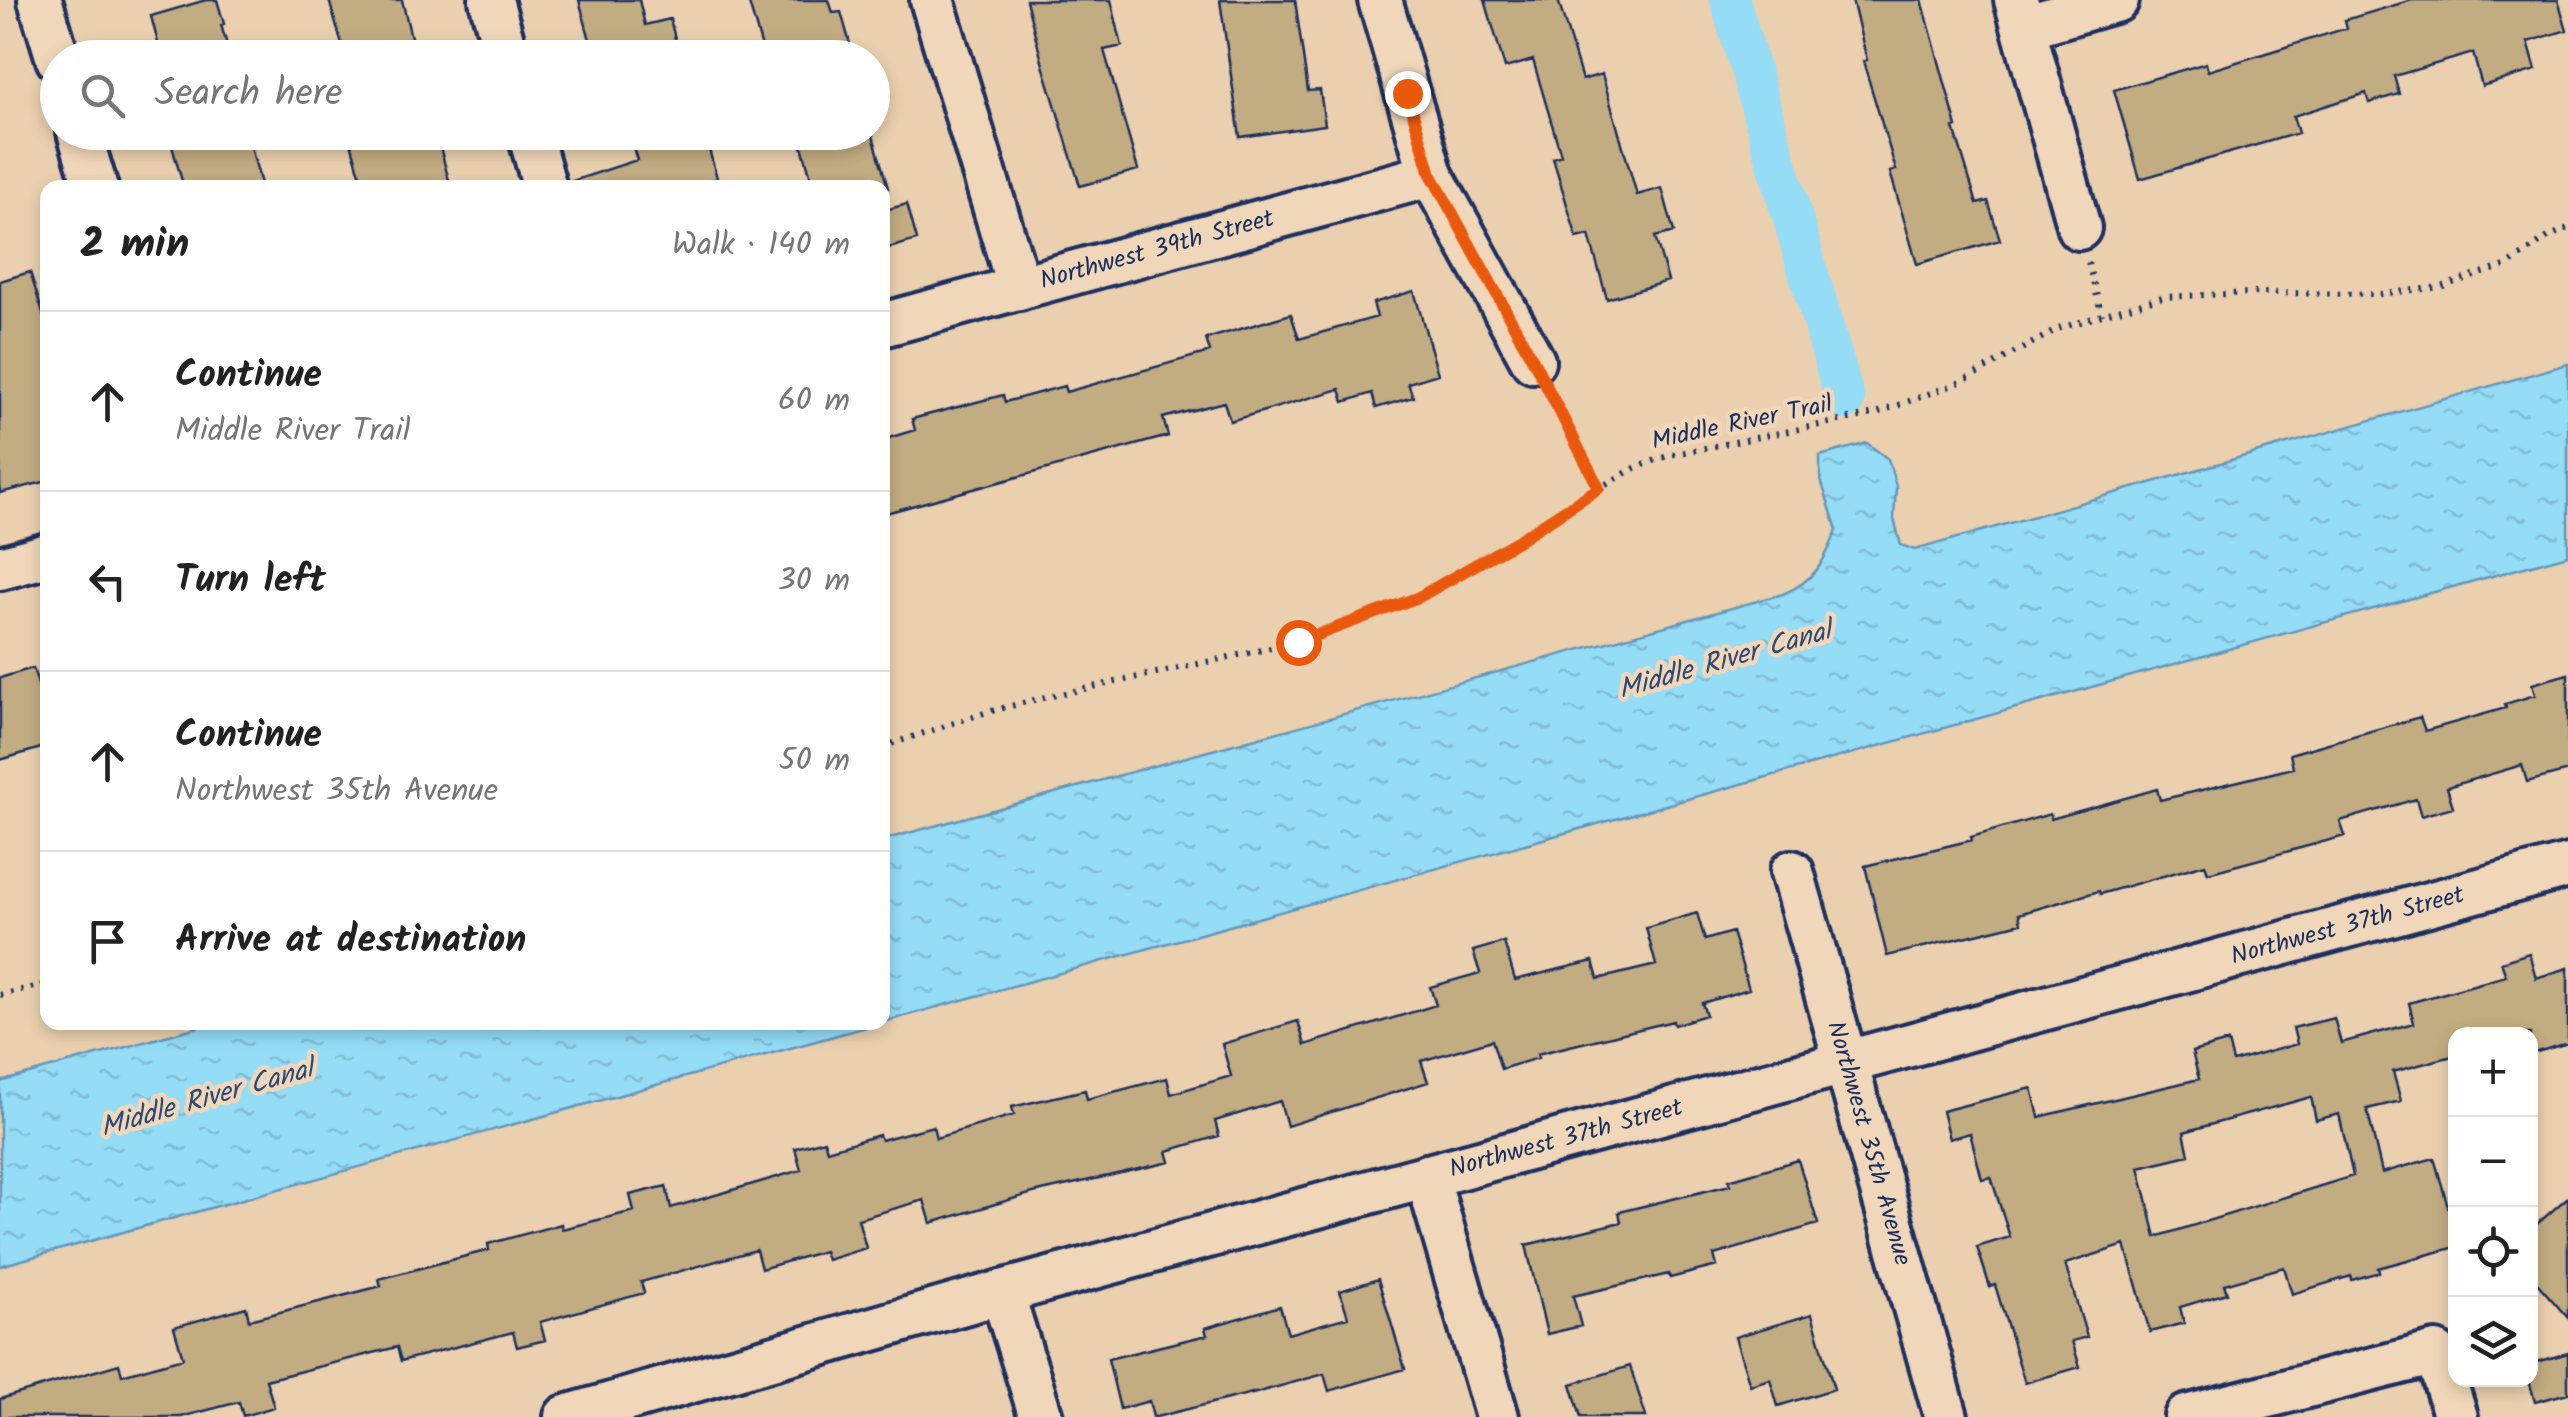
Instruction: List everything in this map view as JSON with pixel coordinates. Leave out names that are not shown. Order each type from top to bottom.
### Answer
[{"type":"street","points":[[40,0],[52,40]]},
{"type":"street","points":[[490,0],[502,40]]},
{"type":"street","points":[[932,0],[1019,288]]},
{"type":"street","points":[[1380,0],[1431,174],[1533,360]]},
{"type":"street","points":[[2079,228],[2020,14],[2118,0]]},
{"type":"street","points":[[84,150],[94,180]]},
{"type":"street","points":[[534,150],[543,180]]},
{"type":"street","name":"Northwest 39th Street","points":[[890,323],[1431,174]]},
{"type":"street","points":[[0,568],[40,556]]},
{"type":"street","name":"Northwest 37th Street","points":[[566,1417],[1002,1292],[2568,866]]},
{"type":"street","name":"Northwest 35th Avenue","points":[[1792,872],[1946,1417]]},
{"type":"street","points":[[1426,1176],[1497,1417]]},
{"type":"street","points":[[1002,1292],[1041,1417]]},
{"type":"street","points":[[2186,1417],[2436,1353],[2456,1417]]},
{"type":"path","points":[[2079,228],[2102,315]]},
{"type":"path","name":"Middle River Trail","points":[[890,744],[1038,699],[1298,642],[1419,597],[1636,468],[1670,455],[1874,414],[1960,382],[2058,329],[2102,315],[2162,297],[2380,294],[2440,288],[2508,265],[2568,228]]},
{"type":"path","points":[[1533,360],[1599,488]]},
{"type":"path","points":[[0,995],[40,986]]},
{"type":"water","name":"Middle River Canal","points":[[2568,364],[2568,555],[890,1020],[890,838],[1783,594],[1804,583],[1818,569],[1837,530],[1820,477],[1820,456],[1867,443],[1888,459],[1896,486],[1894,519],[1901,545],[1915,550]]},
{"type":"water","name":"Middle River Canal","points":[[187,1030],[856,1030],[0,1266],[0,1082]]},
{"type":"building","points":[[217,0],[226,40],[157,40],[151,16]]},
{"type":"building","points":[[329,0],[402,0],[412,40],[341,40]]},
{"type":"building","points":[[579,0],[639,0],[645,25],[670,19],[675,40],[590,40]]},
{"type":"building","points":[[748,0],[829,0],[833,13],[841,12],[849,40],[760,40]]},
{"type":"building","points":[[1026,0],[1111,0],[1122,46],[1104,50],[1138,170],[1080,186]]},
{"type":"building","points":[[1220,0],[1295,0],[1308,91],[1320,90],[1325,125],[1240,137]]},
{"type":"building","points":[[1485,0],[1558,0],[1582,80],[1602,74],[1637,195],[1662,188],[1674,232],[1655,237],[1668,281],[1607,299],[1589,235],[1577,238],[1553,158],[1561,155],[1533,60],[1505,68]]},
{"type":"building","points":[[1852,0],[1922,0],[1977,204],[1988,201],[2000,240],[1917,264],[1890,172],[1896,170],[1863,61],[1867,60]]},
{"type":"building","points":[[2412,0],[2558,0],[2567,30],[2528,42],[2536,70],[2482,86],[2473,53],[2394,76],[2399,94],[2369,103],[2366,93],[2293,116],[2298,133],[2140,179],[2114,90],[2206,63],[2208,71],[2347,28],[2345,20]]},
{"type":"building","points":[[173,150],[252,150],[260,180],[182,180]]},
{"type":"building","points":[[353,150],[441,150],[449,180],[362,180]]},
{"type":"building","points":[[634,150],[709,150],[717,178],[575,180],[637,160]]},
{"type":"building","points":[[803,150],[877,150],[886,180],[812,180]]},
{"type":"building","points":[[907,204],[917,240],[890,248],[890,209]]},
{"type":"building","points":[[30,272],[40,304],[40,483],[0,493],[0,281]]},
{"type":"building","points":[[1414,291],[1438,374],[1408,383],[1413,397],[1376,408],[1372,393],[1344,402],[1340,389],[1230,421],[1224,402],[1163,418],[1168,436],[890,512],[890,438],[915,430],[912,419],[1003,395],[1005,402],[1064,386],[1066,392],[1210,352],[1206,339],[1291,314],[1299,339],[1377,317],[1373,303]]},
{"type":"building","points":[[33,668],[40,691],[40,748],[0,760],[0,678]]},
{"type":"building","points":[[2568,674],[2568,771],[2527,782],[2522,765],[2447,787],[2453,807],[2421,816],[2416,799],[2340,821],[2345,836],[2208,873],[2205,864],[2100,894],[2099,891],[2019,914],[2021,923],[1887,956],[1865,866],[1972,840],[1971,837],[2050,814],[2051,819],[2157,789],[2160,800],[2293,768],[2290,754],[2420,717],[2425,731],[2506,708],[2505,704],[2535,695],[2532,684]]},
{"type":"building","points":[[1697,913],[1705,940],[1732,932],[1749,989],[1702,1003],[1706,1015],[1674,1025],[1673,1021],[1537,1054],[1538,1058],[1501,1069],[1492,1040],[1421,1061],[1428,1082],[1287,1126],[1280,1101],[1215,1121],[1219,1136],[1167,1151],[1170,1162],[1033,1193],[931,1223],[924,1200],[858,1219],[866,1248],[827,1260],[824,1251],[761,1269],[756,1250],[641,1282],[644,1293],[540,1322],[545,1340],[517,1347],[513,1332],[401,1361],[397,1347],[266,1380],[274,1407],[243,1416],[239,1402],[181,1417],[0,1417],[0,1399],[119,1364],[122,1375],[183,1358],[174,1327],[246,1307],[249,1320],[381,1286],[379,1279],[489,1250],[488,1244],[561,1224],[562,1229],[634,1211],[630,1195],[666,1186],[671,1208],[801,1170],[795,1148],[824,1140],[827,1150],[879,1135],[881,1140],[933,1126],[936,1138],[1014,1115],[1012,1107],[1085,1090],[1087,1099],[1167,1078],[1171,1094],[1231,1076],[1222,1044],[1298,1021],[1305,1045],[1436,1005],[1430,987],[1480,973],[1473,951],[1504,942],[1515,980],[1593,961],[1598,979],[1656,965],[1646,928]]},
{"type":"building","points":[[2529,953],[2536,978],[2568,968],[2568,1043],[2538,1052],[2538,1027],[2448,1027],[2448,1057],[2393,1072],[2401,1101],[2367,1109],[2382,1173],[2434,1158],[2448,1206],[2448,1249],[2378,1268],[2379,1272],[2352,1280],[2351,1276],[2292,1294],[2284,1267],[2224,1284],[2227,1293],[2180,1307],[2184,1323],[2150,1332],[2125,1245],[2065,1264],[2087,1337],[2072,1341],[2080,1367],[2025,1383],[1995,1285],[1990,1287],[1977,1247],[2010,1237],[1991,1177],[1982,1179],[1970,1133],[1949,1139],[1942,1111],[2032,1088],[2039,1117],[2199,1079],[2192,1052],[2228,1042],[2233,1062],[2297,1044],[2293,1028],[2334,1018],[2341,1043],[2414,1023],[2409,1003],[2506,976],[2501,962]],"holes":[[[2311,1097],[2316,1120],[2339,1114],[2353,1176],[2156,1237],[2139,1167],[2189,1155],[2184,1132]]]},
{"type":"building","points":[[1798,1160],[1818,1224],[1714,1255],[1717,1266],[1573,1296],[1581,1326],[1547,1334],[1526,1245],[1621,1222],[1619,1212],[1730,1185],[1729,1180]]},
{"type":"building","points":[[2568,1197],[2568,1318],[2538,1284],[2538,1223]]},
{"type":"building","points":[[1378,1279],[1405,1369],[1329,1391],[1324,1374],[1156,1417],[1149,1401],[1120,1409],[1108,1359],[1207,1335],[1205,1328],[1280,1306],[1288,1334],[1348,1317],[1340,1291]]},
{"type":"building","points":[[1812,1314],[1834,1389],[1778,1406],[1770,1379],[1750,1385],[1735,1337]]},
{"type":"building","points":[[2568,1353],[2568,1393],[2535,1402],[2531,1387],[2538,1387],[2538,1362]]},
{"type":"building","points":[[1630,1366],[1646,1417],[1581,1417],[1571,1384]]},
{"type":"waterway","points":[[1730,0],[1845,400]]},
{"type":"route","points":[[1298,642],[1419,597],[1599,488],[1431,174],[1407,93]]}]
